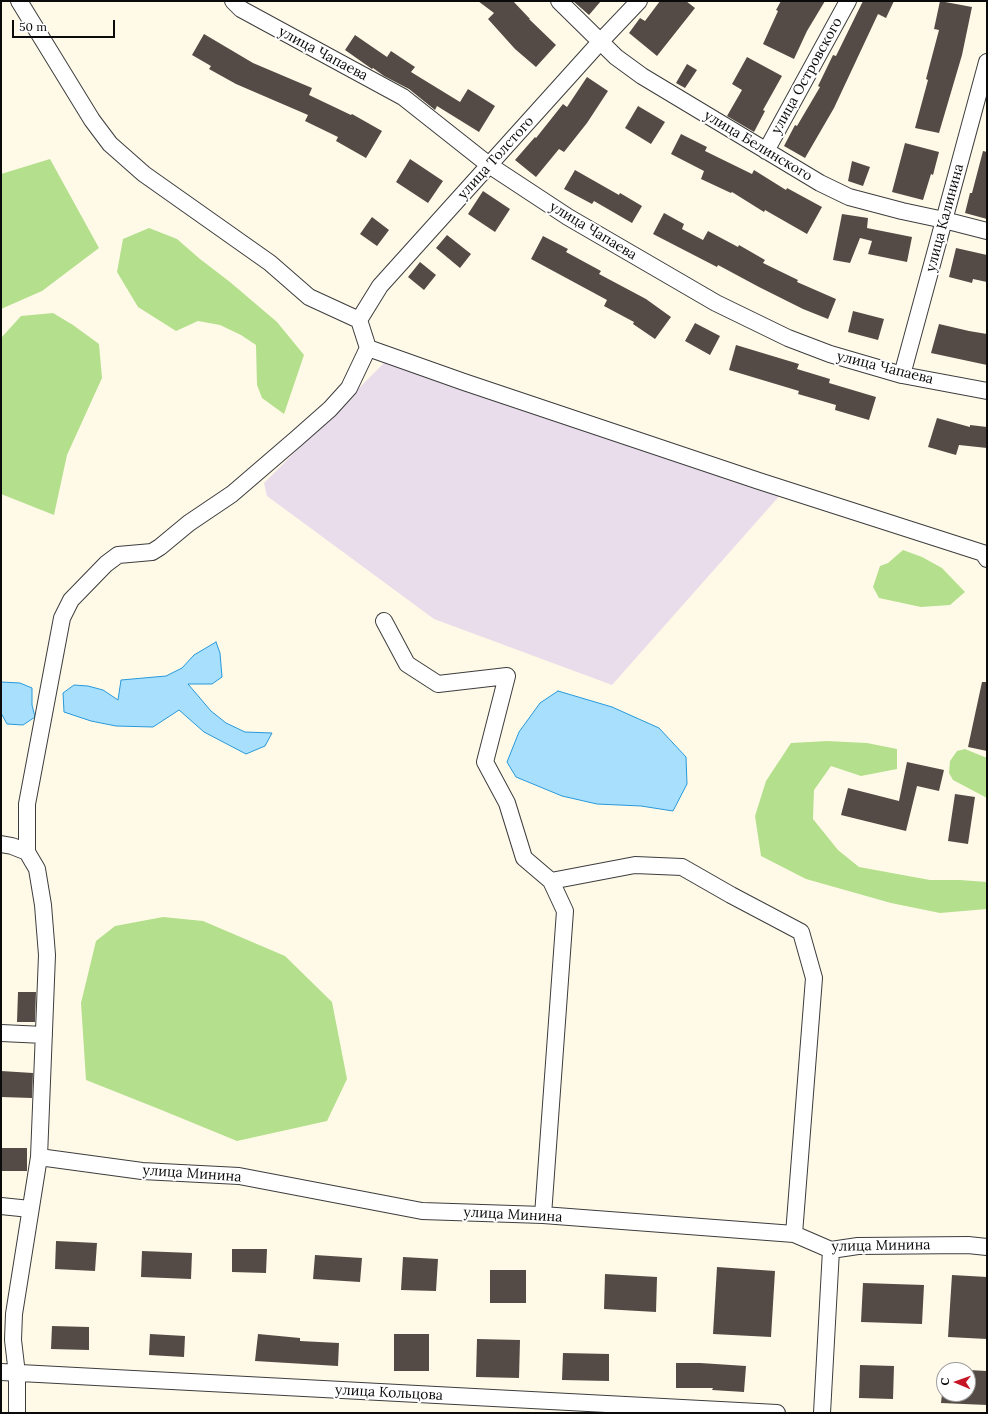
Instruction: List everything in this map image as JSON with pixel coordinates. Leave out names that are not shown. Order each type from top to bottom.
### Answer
[{"type":"street","points":[[17,1413],[17,1374],[13,1340],[14,1314],[39,1157],[47,955],[43,905],[37,869],[27,852],[27,804],[62,618],[71,600],[106,564],[118,555],[152,552],[160,548],[189,523],[232,494],[330,409],[349,388],[368,348],[359,320],[309,297],[270,263],[144,174],[110,144],[92,120],[19,1]]},
{"type":"street","name":"улица Чапаева","points":[[232,1],[241,9],[403,97],[490,165],[568,217],[716,303],[788,338],[830,354],[902,375],[987,391]]},
{"type":"street","name":"улица Белинского","points":[[559,1],[616,57],[642,76],[820,183],[849,197],[987,231]]},
{"type":"street","name":"улица Толстого","points":[[359,320],[380,286],[600,42],[639,1]]},
{"type":"street","name":"улица Островского","points":[[766,151],[848,1]]},
{"type":"street","name":"улица Калинина","points":[[902,375],[987,62]]},
{"type":"street","points":[[368,348],[450,378],[759,482],[983,553],[987,558]]},
{"type":"street","points":[[384,621],[407,664],[438,684],[507,676],[485,762],[507,803],[524,858],[551,881],[565,911],[543,1215]]},
{"type":"street","points":[[1,844],[12,846],[27,852]]},
{"type":"street","points":[[551,881],[635,865],[682,867],[801,932],[814,978],[794,1234]]},
{"type":"street","points":[[1,1033],[44,1035]]},
{"type":"street","name":"улица Минина","points":[[39,1157],[142,1171],[239,1176],[422,1211],[543,1215],[794,1234],[831,1250],[858,1246],[968,1245],[987,1247]]},
{"type":"street","points":[[1,1206],[30,1209]]},
{"type":"street","points":[[822,1413],[831,1250]]},
{"type":"street","name":"улица Кольцова","points":[[1,1372],[777,1413]]},
{"type":"shaded area","points":[[389,358],[782,493],[612,685],[434,619],[267,496],[264,483]]},
{"type":"green space","points":[[50,159],[99,248],[42,291],[1,309],[1,174]]},
{"type":"green space","points":[[149,228],[177,239],[230,282],[277,322],[304,355],[284,414],[262,398],[257,385],[256,345],[241,335],[220,325],[198,321],[176,331],[138,307],[117,272],[123,239]]},
{"type":"green space","points":[[53,313],[73,325],[99,344],[102,378],[67,455],[54,515],[1,494],[1,338],[21,316]]},
{"type":"green space","points":[[903,550],[922,557],[942,568],[965,592],[950,605],[921,607],[879,598],[873,587],[880,566],[888,563]]},
{"type":"green space","points":[[827,741],[867,743],[897,749],[897,769],[861,776],[831,766],[814,790],[813,819],[838,850],[859,867],[930,880],[987,882],[987,909],[940,913],[891,903],[806,879],[761,856],[755,816],[766,781],[791,743]]},
{"type":"green space","points":[[965,749],[987,758],[987,798],[953,780],[949,773],[950,761],[957,751]]},
{"type":"green space","points":[[163,917],[203,921],[285,956],[332,1002],[347,1079],[327,1121],[237,1141],[86,1080],[81,1003],[96,941],[115,926]]},
{"type":"water","points":[[216,642],[220,653],[222,677],[212,684],[188,684],[211,711],[226,723],[245,732],[272,733],[265,746],[246,754],[204,732],[179,710],[153,727],[116,726],[91,721],[64,712],[63,693],[74,685],[88,686],[103,690],[118,700],[121,680],[166,676],[182,668],[194,655]]},
{"type":"water","points":[[1,682],[20,683],[32,688],[32,705],[35,717],[23,725],[7,724],[1,713]]},
{"type":"water","points":[[558,691],[612,707],[659,728],[686,757],[687,784],[673,811],[641,806],[597,804],[562,796],[516,777],[507,762],[519,732],[540,703]]},
{"type":"building","points":[[478,1],[513,1],[556,45],[536,67],[515,49],[488,19],[494,13]]},
{"type":"building","points":[[573,1],[601,1],[589,15]]},
{"type":"building","points":[[660,1],[686,1],[695,8],[657,56],[629,33],[640,18],[645,21]]},
{"type":"building","points":[[781,1],[825,1],[807,31],[794,59],[763,44]]},
{"type":"building","points":[[863,1],[894,1],[886,18],[878,14],[834,108],[805,158],[784,146],[795,125],[797,126],[820,87],[818,86],[833,55],[836,56]]},
{"type":"building","points":[[940,1],[972,7],[962,55],[939,133],[915,128],[928,80],[926,79],[939,30],[934,29]]},
{"type":"building","points":[[204,34],[253,63],[312,88],[309,95],[351,115],[352,114],[382,131],[366,158],[336,141],[338,137],[305,121],[308,115],[236,84],[209,69],[211,66],[192,55]]},
{"type":"building","points":[[355,35],[387,57],[391,51],[415,67],[411,72],[460,102],[468,89],[495,106],[479,132],[437,106],[435,110],[409,89],[384,76],[373,68],[372,69],[345,50]]},
{"type":"building","points":[[747,57],[782,76],[763,110],[765,111],[754,132],[727,116],[742,90],[732,84]]},
{"type":"building","points":[[687,64],[697,70],[685,88],[676,83]]},
{"type":"building","points":[[587,77],[608,91],[587,123],[564,152],[559,149],[536,177],[515,160],[535,137],[536,138],[563,104],[567,107]]},
{"type":"building","points":[[638,106],[665,122],[651,144],[625,128]]},
{"type":"building","points":[[681,134],[707,147],[705,151],[752,174],[754,170],[786,190],[787,188],[822,207],[807,234],[765,210],[764,212],[732,192],[731,193],[701,179],[704,171],[671,154]]},
{"type":"building","points":[[905,143],[939,152],[933,175],[931,174],[923,200],[892,192]]},
{"type":"building","points":[[983,151],[987,152],[987,219],[965,213]]},
{"type":"building","points":[[410,159],[443,181],[428,203],[396,182]]},
{"type":"building","points":[[852,161],[870,167],[863,186],[848,181]]},
{"type":"building","points":[[575,170],[642,206],[632,223],[594,201],[592,204],[564,189]]},
{"type":"building","points":[[483,191],[510,209],[495,232],[468,214]]},
{"type":"building","points":[[664,213],[684,224],[682,229],[703,240],[708,231],[738,247],[739,245],[765,260],[763,263],[798,280],[797,282],[836,299],[828,319],[803,309],[718,265],[717,267],[653,234]]},
{"type":"building","points":[[842,214],[868,218],[867,228],[912,237],[907,262],[868,254],[872,241],[860,238],[850,263],[833,260]]},
{"type":"building","points":[[372,217],[389,230],[377,246],[360,234]]},
{"type":"building","points":[[447,235],[471,254],[460,268],[436,248]]},
{"type":"building","points":[[543,236],[568,249],[566,252],[601,271],[599,274],[646,299],[671,317],[655,339],[633,324],[634,322],[604,306],[607,300],[531,259]]},
{"type":"building","points":[[956,248],[987,255],[987,282],[973,279],[972,283],[949,277]]},
{"type":"building","points":[[420,262],[436,275],[424,290],[408,277]]},
{"type":"building","points":[[853,311],[884,319],[878,340],[848,332]]},
{"type":"building","points":[[695,323],[720,336],[710,355],[685,341]]},
{"type":"building","points":[[939,324],[987,334],[987,365],[931,353]]},
{"type":"building","points":[[736,345],[799,364],[797,369],[830,379],[829,383],[876,397],[869,420],[835,410],[836,405],[798,394],[799,391],[729,370]]},
{"type":"building","points":[[937,418],[970,427],[970,425],[987,427],[987,448],[959,445],[956,455],[928,447]]},
{"type":"building","points":[[982,682],[987,682],[987,751],[968,747]]},
{"type":"building","points":[[907,762],[944,770],[939,791],[917,786],[906,831],[841,815],[848,788],[899,801]]},
{"type":"building","points":[[955,794],[975,797],[968,844],[948,841]]},
{"type":"building","points":[[18,992],[36,992],[35,1022],[17,1022]]},
{"type":"building","points":[[1,1071],[33,1073],[32,1098],[1,1097]]},
{"type":"building","points":[[1,1148],[27,1148],[27,1171],[1,1171]]},
{"type":"building","points":[[56,1241],[97,1243],[95,1271],[55,1269]]},
{"type":"building","points":[[232,1249],[267,1249],[266,1273],[232,1272]]},
{"type":"building","points":[[142,1251],[192,1253],[191,1279],[141,1277]]},
{"type":"building","points":[[315,1255],[362,1258],[360,1282],[313,1279]]},
{"type":"building","points":[[403,1257],[438,1259],[436,1291],[401,1290]]},
{"type":"building","points":[[717,1267],[775,1271],[771,1337],[713,1334]]},
{"type":"building","points":[[490,1270],[526,1270],[526,1303],[490,1303]]},
{"type":"building","points":[[605,1274],[657,1277],[656,1312],[604,1309]]},
{"type":"building","points":[[952,1275],[987,1277],[987,1339],[948,1337]]},
{"type":"building","points":[[863,1283],[924,1285],[922,1324],[861,1322]]},
{"type":"building","points":[[52,1326],[89,1327],[89,1350],[51,1349]]},
{"type":"building","points":[[150,1334],[185,1336],[184,1357],[149,1355]]},
{"type":"building","points":[[258,1334],[300,1338],[300,1341],[339,1343],[338,1366],[255,1361]]},
{"type":"building","points":[[394,1334],[429,1334],[429,1371],[394,1371]]},
{"type":"building","points":[[477,1339],[520,1340],[519,1378],[476,1377]]},
{"type":"building","points":[[563,1353],[609,1354],[609,1381],[562,1380]]},
{"type":"building","points":[[676,1363],[746,1366],[744,1392],[712,1390],[713,1388],[676,1388]]},
{"type":"building","points":[[860,1365],[894,1366],[893,1399],[859,1398]]},
{"type":"building","points":[[976,1370],[987,1371],[987,1405],[941,1403],[976,1402]]}]
